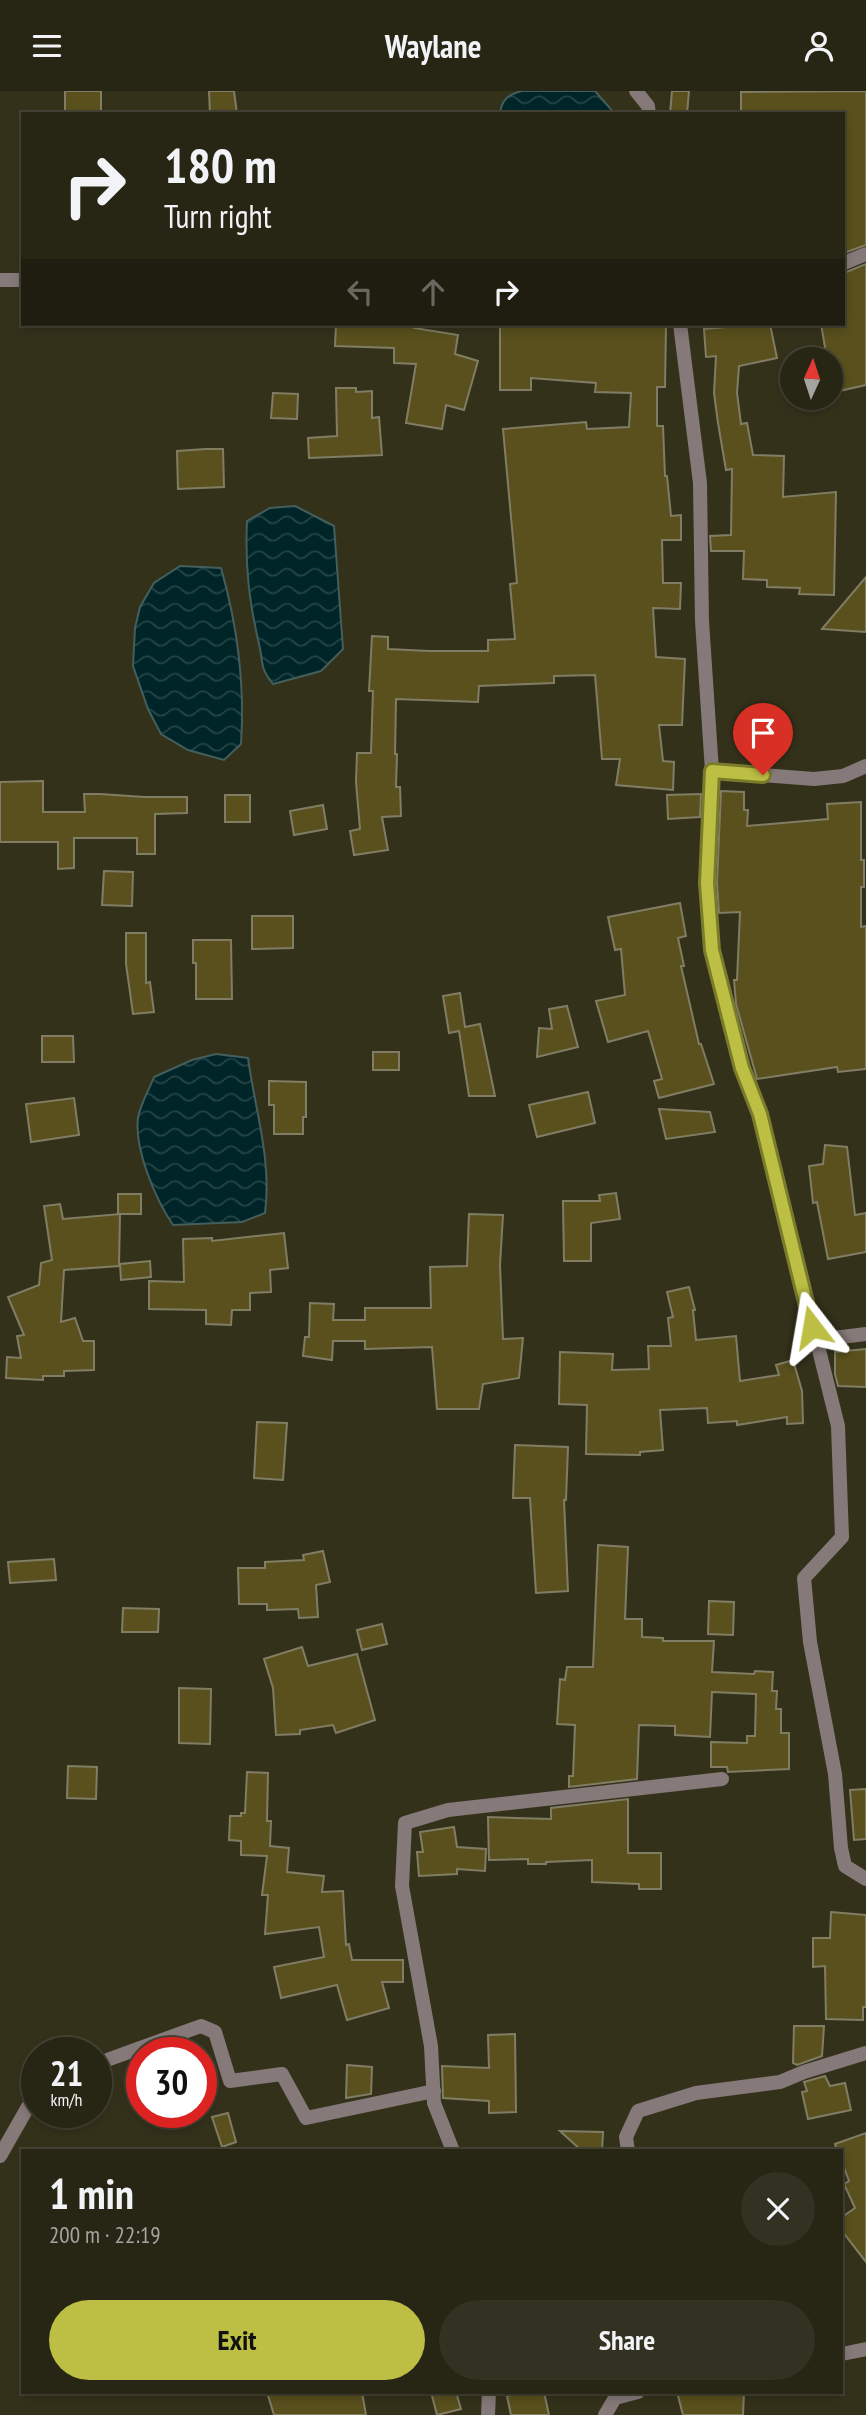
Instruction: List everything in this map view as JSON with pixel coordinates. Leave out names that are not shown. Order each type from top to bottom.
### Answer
[{"type":"street","points":[[636,91],[648,106],[649,112]]},
{"type":"street","points":[[845,263],[866,254]]},
{"type":"street","points":[[0,280],[21,280]]},
{"type":"street","points":[[680,326],[700,483],[702,621],[712,771],[707,883],[712,950],[742,1068],[760,1114],[838,1426],[842,1537],[804,1578],[809,1629],[835,1774],[841,1848],[845,1866],[866,1879]]},
{"type":"street","points":[[712,771],[814,779],[843,776],[866,766]]},
{"type":"street","points":[[818,1340],[866,1334]]},
{"type":"street","points":[[452,2149],[434,2103],[431,2046],[402,1887],[405,1823],[448,1810],[722,1779]]},
{"type":"street","points":[[112,2058],[201,2026],[215,2032],[230,2081],[282,2074],[306,2118],[434,2091]]},
{"type":"street","points":[[628,2149],[626,2137],[638,2111],[696,2093],[780,2082],[817,2067],[866,2053]]},
{"type":"street","points":[[0,2156],[21,2119]]},
{"type":"street","points":[[843,2354],[866,2349]]},
{"type":"street","points":[[488,2415],[489,2394]]},
{"type":"street","points":[[605,2415],[615,2398],[630,2394]]},
{"type":"water","points":[[522,91],[595,91],[613,112],[500,112],[506,98]]},
{"type":"water","points":[[295,506],[334,526],[343,649],[321,671],[273,684],[263,665],[248,583],[247,521],[270,508]]},
{"type":"water","points":[[180,566],[221,568],[227,589],[238,655],[242,722],[241,744],[224,760],[188,750],[161,734],[148,709],[133,666],[135,628],[140,607],[154,583]]},
{"type":"water","points":[[216,1054],[248,1058],[265,1154],[265,1213],[242,1222],[173,1225],[153,1188],[143,1159],[139,1144],[139,1113],[154,1077],[192,1060]]},
{"type":"building","points":[[65,91],[101,91],[101,112],[65,112]]},
{"type":"building","points":[[209,91],[234,91],[237,112],[210,112]]},
{"type":"building","points":[[672,91],[689,91],[687,112],[670,112]]},
{"type":"building","points":[[866,91],[866,245],[845,253],[845,112],[741,112],[741,92]]},
{"type":"building","points":[[866,264],[866,385],[844,390],[844,347],[825,347],[821,326],[845,326],[845,273]]},
{"type":"building","points":[[336,326],[414,326],[458,335],[455,354],[478,361],[464,410],[446,405],[442,429],[406,423],[416,364],[394,363],[394,348],[335,346]]},
{"type":"building","points":[[500,326],[666,326],[665,387],[657,387],[657,426],[663,426],[665,476],[671,516],[681,515],[681,540],[662,540],[663,583],[681,583],[680,609],[653,608],[656,657],[685,659],[682,725],[659,725],[663,761],[674,762],[673,790],[616,785],[620,759],[602,759],[595,675],[554,676],[554,683],[479,686],[478,702],[396,699],[396,787],[400,787],[401,816],[382,817],[388,850],[354,855],[350,831],[360,829],[356,782],[357,753],[371,753],[373,691],[369,691],[372,636],[388,637],[388,649],[429,651],[488,651],[488,640],[515,639],[510,584],[517,583],[503,429],[586,422],[587,429],[629,427],[631,393],[595,392],[596,383],[531,378],[531,390],[500,390]]},
{"type":"building","points":[[770,326],[777,358],[739,366],[737,393],[741,424],[747,423],[753,455],[784,456],[783,497],[836,492],[834,595],[799,594],[800,588],[767,587],[767,580],[743,579],[744,551],[711,551],[710,536],[731,535],[732,469],[726,470],[718,423],[714,393],[716,356],[706,357],[704,329]]},
{"type":"building","points":[[336,388],[356,388],[356,392],[372,391],[372,418],[379,417],[382,455],[309,458],[308,438],[337,436]]},
{"type":"building","points":[[273,393],[298,394],[297,419],[271,418]]},
{"type":"building","points":[[223,449],[224,487],[178,489],[177,451]]},
{"type":"building","points":[[866,577],[866,632],[822,629]]},
{"type":"building","points":[[43,781],[43,812],[85,812],[84,794],[100,794],[187,797],[187,813],[155,814],[155,854],[137,854],[137,838],[74,838],[74,868],[58,869],[58,842],[0,842],[0,782]]},
{"type":"building","points":[[721,791],[744,792],[744,810],[748,810],[747,826],[828,819],[827,804],[861,802],[864,887],[861,887],[861,927],[866,926],[866,1069],[838,1072],[837,1067],[757,1079],[736,1004],[734,980],[737,980],[740,912],[719,913],[717,883]]},
{"type":"building","points":[[701,794],[700,817],[668,819],[667,795]]},
{"type":"building","points":[[225,795],[250,795],[250,822],[225,822]]},
{"type":"building","points":[[323,805],[327,829],[294,835],[290,811]]},
{"type":"building","points":[[104,871],[133,872],[132,906],[102,905]]},
{"type":"building","points":[[680,903],[686,936],[678,938],[684,966],[681,966],[699,1044],[714,1084],[659,1098],[654,1081],[662,1079],[648,1031],[608,1042],[596,1001],[625,995],[621,949],[615,950],[608,917]]},
{"type":"building","points":[[252,916],[293,916],[293,948],[252,949]]},
{"type":"building","points":[[126,933],[146,933],[146,983],[150,982],[154,1012],[133,1014],[126,964]]},
{"type":"building","points":[[193,940],[231,940],[232,999],[196,999]]},
{"type":"building","points":[[460,993],[465,1027],[480,1024],[495,1096],[469,1096],[459,1031],[449,1033],[443,996]]},
{"type":"building","points":[[567,1006],[578,1047],[537,1057],[539,1028],[552,1029],[549,1009]]},
{"type":"building","points":[[42,1036],[73,1036],[74,1062],[42,1062]]},
{"type":"building","points":[[373,1052],[399,1052],[399,1070],[373,1070]]},
{"type":"building","points":[[269,1081],[306,1082],[303,1134],[274,1134],[274,1105],[269,1105]]},
{"type":"building","points":[[588,1092],[595,1123],[537,1137],[529,1105]]},
{"type":"building","points":[[74,1098],[79,1135],[31,1142],[26,1104]]},
{"type":"building","points":[[659,1109],[710,1112],[715,1132],[666,1139]]},
{"type":"building","points":[[825,1145],[847,1147],[855,1215],[866,1213],[866,1252],[828,1259],[817,1202],[813,1203],[809,1166],[823,1164]]},
{"type":"building","points":[[616,1193],[620,1219],[591,1223],[591,1261],[564,1261],[563,1201],[600,1201],[599,1195]]},
{"type":"building","points":[[118,1194],[141,1194],[141,1214],[118,1214]]},
{"type":"building","points":[[60,1204],[63,1219],[120,1214],[119,1266],[64,1270],[61,1322],[75,1318],[83,1341],[94,1341],[94,1370],[64,1371],[64,1376],[43,1376],[43,1380],[6,1378],[7,1357],[21,1358],[17,1336],[24,1335],[8,1297],[39,1285],[41,1263],[52,1260],[44,1206]]},
{"type":"building","points":[[469,1214],[503,1215],[500,1265],[503,1339],[523,1338],[519,1378],[483,1384],[479,1409],[437,1409],[432,1347],[365,1349],[365,1341],[333,1341],[332,1360],[303,1356],[305,1337],[309,1337],[310,1303],[334,1304],[333,1320],[365,1320],[365,1308],[431,1308],[430,1267],[467,1266]]},
{"type":"building","points":[[284,1233],[288,1268],[270,1270],[271,1292],[250,1293],[250,1310],[232,1310],[231,1325],[206,1324],[206,1310],[149,1309],[149,1281],[184,1282],[183,1239],[212,1238],[212,1241]]},
{"type":"building","points":[[150,1261],[151,1277],[121,1280],[120,1264]]},
{"type":"building","points":[[689,1287],[695,1310],[696,1340],[736,1336],[740,1381],[779,1375],[776,1365],[793,1360],[802,1391],[803,1423],[787,1424],[787,1417],[737,1425],[737,1421],[708,1423],[707,1408],[660,1410],[663,1450],[640,1452],[640,1455],[586,1454],[587,1405],[559,1404],[560,1352],[613,1354],[612,1370],[649,1369],[648,1346],[671,1346],[668,1318],[673,1317],[667,1292]]},
{"type":"building","points":[[866,1349],[866,1387],[838,1386],[835,1352]]},
{"type":"building","points":[[257,1422],[287,1423],[283,1480],[254,1478]]},
{"type":"building","points":[[515,1445],[568,1447],[564,1500],[568,1591],[536,1593],[530,1498],[513,1498]]},
{"type":"building","points":[[598,1545],[628,1547],[625,1619],[642,1619],[642,1637],[663,1638],[663,1641],[714,1641],[712,1672],[773,1672],[772,1691],[777,1691],[776,1709],[781,1709],[781,1733],[789,1733],[789,1769],[728,1772],[727,1767],[711,1767],[711,1742],[747,1743],[747,1736],[755,1736],[756,1694],[712,1692],[710,1737],[675,1735],[675,1726],[639,1725],[637,1779],[569,1787],[569,1776],[573,1776],[575,1725],[557,1724],[560,1679],[565,1680],[567,1667],[593,1667]]},
{"type":"building","points":[[323,1551],[330,1582],[316,1585],[318,1617],[299,1618],[298,1609],[267,1610],[267,1604],[239,1604],[238,1568],[265,1568],[265,1562],[304,1560],[303,1555]]},
{"type":"building","points":[[54,1559],[56,1580],[10,1583],[8,1562]]},
{"type":"building","points":[[709,1601],[734,1602],[733,1635],[708,1634]]},
{"type":"building","points":[[123,1608],[159,1609],[158,1632],[122,1632]]},
{"type":"building","points":[[382,1624],[387,1644],[362,1650],[357,1630]]},
{"type":"building","points":[[302,1647],[308,1666],[357,1654],[375,1720],[336,1733],[333,1725],[300,1730],[300,1734],[276,1735],[273,1688],[264,1659]]},
{"type":"building","points":[[179,1688],[211,1689],[210,1744],[179,1743]]},
{"type":"building","points":[[68,1766],[97,1767],[96,1799],[67,1798]]},
{"type":"building","points":[[247,1772],[268,1773],[267,1821],[271,1821],[270,1846],[289,1848],[287,1872],[324,1876],[322,1892],[343,1891],[346,1945],[349,1944],[352,1960],[403,1960],[403,1982],[382,1982],[389,2008],[347,2020],[337,1985],[281,1998],[274,1967],[324,1957],[319,1927],[265,1934],[268,1895],[262,1895],[267,1856],[241,1855],[241,1841],[229,1840],[230,1816],[241,1816],[241,1813],[245,1813]]},
{"type":"building","points":[[866,1789],[866,1839],[854,1840],[850,1790]]},
{"type":"building","points":[[628,1799],[628,1853],[661,1853],[661,1889],[639,1889],[639,1884],[592,1882],[592,1860],[528,1864],[528,1859],[489,1860],[488,1817],[551,1819],[551,1808]]},
{"type":"building","points":[[454,1827],[457,1847],[486,1849],[485,1871],[457,1869],[457,1874],[419,1876],[417,1852],[423,1852],[420,1832]]},
{"type":"building","points":[[831,1912],[866,1915],[866,2007],[863,2007],[863,2020],[826,2019],[825,1966],[813,1967],[813,1938],[830,1938]]},
{"type":"building","points":[[794,2026],[824,2026],[822,2056],[797,2065],[793,2063]]},
{"type":"building","points":[[515,2034],[516,2112],[489,2113],[489,2101],[443,2098],[442,2066],[489,2068],[488,2035]]},
{"type":"building","points":[[347,2065],[372,2067],[371,2094],[346,2098]]},
{"type":"building","points":[[825,2076],[830,2086],[845,2083],[851,2110],[808,2119],[802,2092],[807,2091],[804,2082]]},
{"type":"building","points":[[228,2113],[236,2142],[222,2147],[216,2128],[217,2116]]},
{"type":"building","points":[[560,2131],[603,2132],[602,2149],[580,2149]]},
{"type":"building","points":[[866,2133],[866,2262],[843,2232],[843,2216],[855,2208],[844,2184],[849,2181],[843,2165],[843,2149],[836,2149],[835,2144]]},
{"type":"building","points":[[268,2394],[362,2394],[366,2415],[274,2415]]},
{"type":"building","points":[[432,2394],[457,2394],[461,2409],[437,2415]]},
{"type":"building","points":[[544,2394],[549,2415],[511,2415],[507,2396]]},
{"type":"building","points":[[678,2394],[744,2394],[743,2415],[683,2415]]},
{"type":"route","points":[[763,775],[712,771],[707,883],[712,950],[742,1068],[760,1114],[812,1327]]}]
